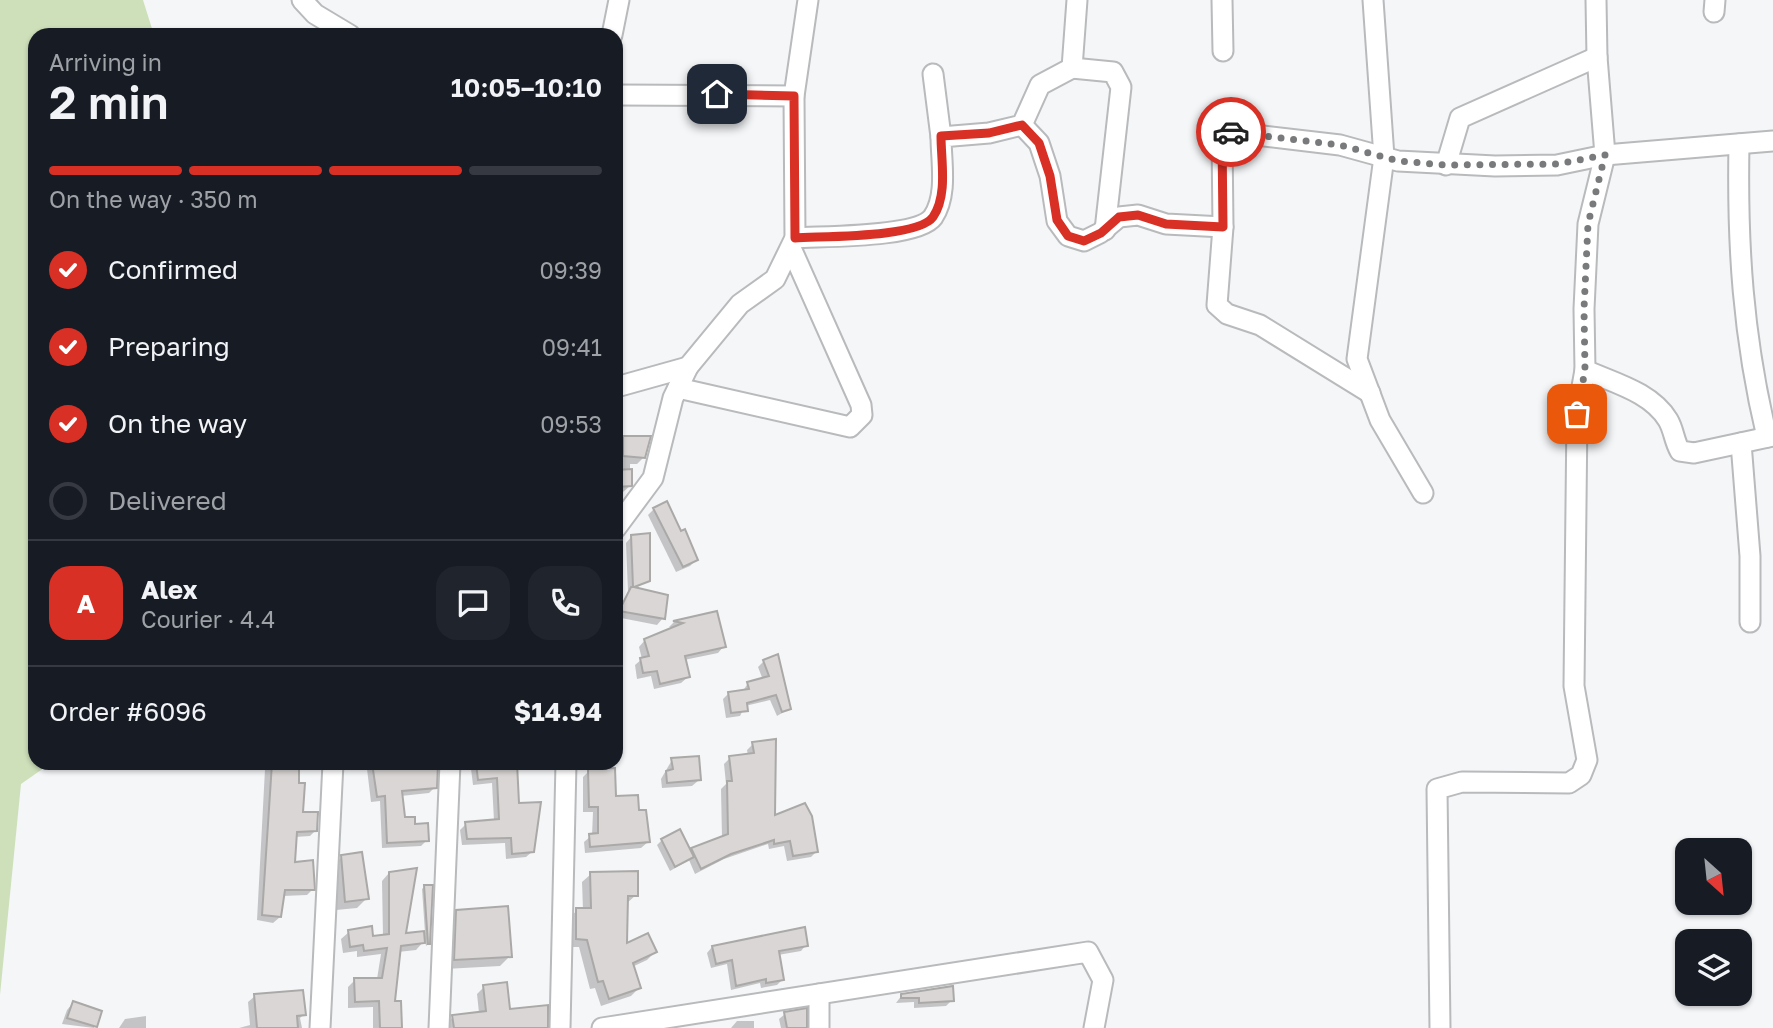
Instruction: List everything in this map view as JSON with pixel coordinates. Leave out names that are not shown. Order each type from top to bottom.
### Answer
[{"type":"street","points":[[302,0],[315,14],[338,28]]},
{"type":"street","points":[[613,28],[619,0]]},
{"type":"street","points":[[678,388],[850,427],[862,415],[793,243],[794,96],[808,0]]},
{"type":"street","points":[[1072,68],[1077,0]]},
{"type":"street","points":[[1222,0],[1223,51]]},
{"type":"street","points":[[1373,0],[1384,157],[1357,359],[1380,420],[1423,493]]},
{"type":"street","points":[[1440,1028],[1437,789],[1462,782],[1569,783],[1581,775],[1587,760],[1574,686],[1577,414],[1585,370],[1584,309],[1588,224],[1605,155],[1597,57],[1596,0]]},
{"type":"street","points":[[1446,165],[1460,118],[1597,57]]},
{"type":"street","points":[[1022,125],[1040,85],[1072,68],[1113,72],[1121,87],[1105,230]]},
{"type":"street","points":[[793,243],[913,229],[932,218],[942,195],[941,136],[933,74]]},
{"type":"street","points":[[623,94],[794,96]]},
{"type":"street","points":[[941,136],[989,133],[1022,125]]},
{"type":"street","points":[[1022,125],[1039,143],[1050,176],[1057,220],[1068,236],[1084,241],[1105,230],[1119,217],[1138,215],[1166,224],[1223,227]]},
{"type":"street","points":[[1370,393],[1260,325],[1227,314],[1217,305],[1223,227],[1222,138],[1230,132],[1340,145],[1384,157],[1446,165],[1557,164],[1605,155],[1773,141]]},
{"type":"street","points":[[1585,370],[1625,386],[1661,409],[1671,424],[1680,451],[1694,453],[1770,437],[1743,309],[1737,233],[1739,144]]},
{"type":"street","points":[[623,519],[653,478],[678,388],[688,367],[740,304],[775,279],[793,243]]},
{"type":"street","points":[[623,385],[688,367]]},
{"type":"street","points":[[1741,443],[1750,556],[1750,622]]},
{"type":"street","points":[[320,1028],[333,770]]},
{"type":"street","points":[[439,1028],[450,770]]},
{"type":"street","points":[[560,1028],[566,770]]},
{"type":"street","points":[[602,1028],[682,1022],[819,995],[1088,952],[1103,980],[1094,1028]]},
{"type":"street","points":[[819,995],[819,1028]]},
{"type":"green space","points":[[0,0],[143,0],[152,28],[28,28],[28,770],[41,770],[21,784],[0,995]]},
{"type":"building","points":[[623,436],[651,436],[645,458],[623,456]]},
{"type":"building","points":[[632,469],[632,486],[623,487],[623,470]]},
{"type":"building","points":[[667,501],[681,531],[685,529],[698,560],[683,567],[653,508]]},
{"type":"building","points":[[650,533],[650,581],[634,587],[668,595],[665,619],[623,612],[623,603],[633,587],[631,535]]},
{"type":"building","points":[[717,611],[726,647],[685,656],[690,677],[660,684],[657,671],[643,673],[640,658],[649,656],[644,639],[683,623],[673,621]]},
{"type":"building","points":[[778,654],[791,709],[782,712],[776,695],[747,703],[748,711],[731,713],[728,692],[749,689],[747,682],[769,676],[763,660]]},
{"type":"building","points":[[776,739],[775,815],[805,803],[812,816],[818,852],[793,856],[790,841],[774,844],[774,840],[731,854],[701,869],[691,848],[728,834],[727,781],[732,781],[729,756],[754,753],[752,742]]},
{"type":"building","points":[[699,756],[701,780],[667,783],[666,771],[673,769],[671,758]]},
{"type":"building","points":[[272,770],[299,770],[299,783],[305,783],[303,812],[318,812],[317,831],[297,832],[295,862],[313,860],[315,890],[285,890],[281,917],[262,915]]},
{"type":"building","points":[[373,770],[438,770],[437,788],[402,791],[405,817],[415,817],[415,824],[428,823],[429,841],[387,843],[385,796],[377,797]]},
{"type":"building","points":[[477,770],[517,770],[519,803],[541,802],[534,852],[512,854],[511,838],[467,839],[465,822],[499,819],[497,778],[478,780]]},
{"type":"building","points":[[588,770],[615,770],[616,796],[638,795],[639,810],[646,810],[650,842],[590,847],[589,834],[598,833],[598,807],[589,807]]},
{"type":"building","points":[[680,829],[694,857],[675,867],[661,839]]},
{"type":"building","points":[[362,852],[369,899],[345,902],[341,855]]},
{"type":"building","points":[[417,868],[406,933],[424,931],[425,943],[401,946],[395,1001],[401,1001],[402,1028],[380,1028],[379,1001],[355,1002],[354,978],[382,978],[387,948],[364,951],[363,945],[350,947],[348,930],[372,926],[373,936],[389,934],[389,872]]},
{"type":"building","points":[[638,871],[638,896],[628,896],[627,943],[648,933],[657,952],[633,963],[641,988],[609,999],[603,981],[598,982],[587,940],[576,939],[576,908],[591,908],[590,872]]},
{"type":"building","points":[[424,885],[433,885],[430,944],[428,944]]},
{"type":"building","points":[[508,906],[512,957],[454,960],[456,910]]},
{"type":"building","points":[[805,927],[808,946],[779,951],[784,980],[766,983],[766,979],[736,986],[732,960],[716,964],[712,946]]},
{"type":"building","points":[[507,982],[510,1009],[548,1005],[548,1028],[454,1028],[452,1015],[486,1011],[483,985]]},
{"type":"building","points":[[953,986],[954,1001],[919,1003],[919,998],[901,998],[901,994]]},
{"type":"building","points":[[303,990],[306,1015],[297,1016],[298,1028],[257,1028],[254,994]]},
{"type":"building","points":[[73,1001],[102,1011],[97,1027],[67,1018]]},
{"type":"building","points":[[807,1008],[807,1028],[787,1028],[784,1012]]},
{"type":"way so far","points":[[1231,132],[1340,145],[1398,161],[1446,165],[1557,164],[1605,155],[1588,224],[1584,309],[1585,370],[1577,414]]},
{"type":"route","points":[[717,94],[794,96],[792,136],[795,238],[913,229],[932,218],[942,195],[941,136],[989,133],[1022,125],[1039,143],[1050,176],[1057,220],[1068,236],[1084,241],[1101,233],[1119,217],[1138,215],[1166,224],[1223,227],[1222,138],[1231,132]]}]
